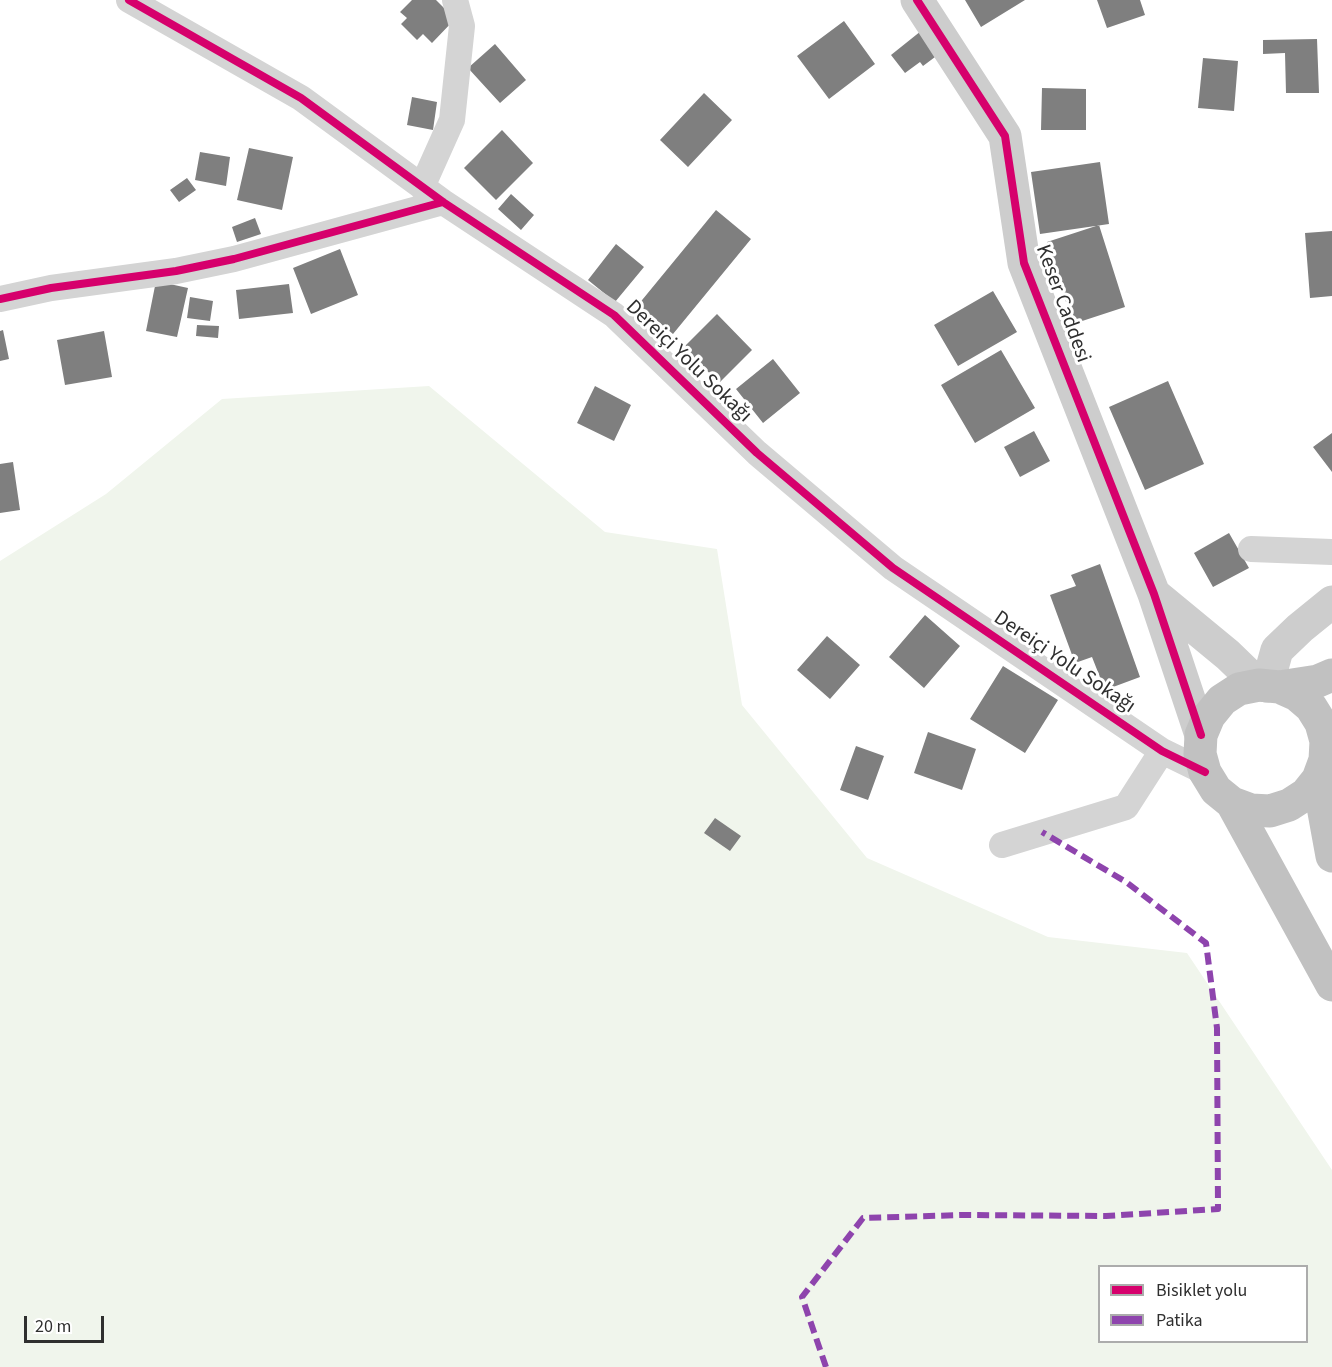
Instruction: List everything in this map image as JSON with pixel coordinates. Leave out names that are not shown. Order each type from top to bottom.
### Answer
[{"type":"highway","points":[[1325,765],[1306,794],[1289,805],[1270,811],[1251,810],[1232,803],[1216,790],[1205,772],[1200,754],[1201,735],[1209,716],[1222,700],[1239,689],[1318,681],[1332,675]]},
{"type":"highway","points":[[1268,686],[1297,694],[1311,707],[1321,723],[1326,741],[1325,765],[1332,856]]},
{"type":"highway","points":[[1232,803],[1332,985]]},
{"type":"street","name":"Dereiçi Yolu Sokağı","points":[[129,0],[301,98],[443,202],[614,315],[757,453],[893,568],[1162,751],[1205,772]]},
{"type":"street","points":[[423,187],[452,120],[462,26],[455,0]]},
{"type":"street","name":"Keser Caddesi","points":[[917,0],[1005,136],[1024,263],[1154,594],[1268,686]]},
{"type":"street","points":[[0,299],[51,288],[176,272],[234,259],[443,202]]},
{"type":"street","points":[[1251,549],[1332,552]]},
{"type":"street","points":[[1154,594],[1201,735]]},
{"type":"street","points":[[1268,686],[1278,650],[1300,628],[1332,602]]},
{"type":"street","points":[[1002,845],[1126,807],[1162,751]]},
{"type":"shaded area","points":[[429,386],[605,532],[717,549],[742,705],[867,858],[1048,937],[1187,953],[1332,1170],[1332,1367],[0,1367],[0,561],[106,494],[222,399]]},
{"type":"building","points":[[412,0],[436,0],[455,19],[432,43],[423,34],[417,40],[401,24],[407,18],[400,12]]},
{"type":"building","points":[[965,0],[1025,0],[981,27]]},
{"type":"building","points":[[1097,0],[1140,0],[1145,15],[1107,28]]},
{"type":"building","points":[[844,21],[875,64],[829,99],[797,56]]},
{"type":"building","points":[[921,31],[939,54],[923,66],[920,62],[905,73],[891,55]]},
{"type":"building","points":[[1317,39],[1319,93],[1286,93],[1285,53],[1263,54],[1263,40]]},
{"type":"building","points":[[495,44],[526,80],[500,103],[468,68]]},
{"type":"building","points":[[1203,58],[1238,61],[1234,111],[1198,108]]},
{"type":"building","points":[[1042,88],[1086,89],[1086,130],[1041,130]]},
{"type":"building","points":[[704,93],[732,120],[688,167],[660,140]]},
{"type":"building","points":[[412,97],[437,102],[433,130],[407,125]]},
{"type":"building","points":[[502,130],[533,163],[496,200],[464,168]]},
{"type":"building","points":[[249,148],[293,157],[282,210],[237,200]]},
{"type":"building","points":[[200,152],[230,157],[226,186],[195,180]]},
{"type":"building","points":[[1100,162],[1109,224],[1040,234],[1031,172]]},
{"type":"building","points":[[187,178],[196,190],[179,202],[170,190]]},
{"type":"building","points":[[511,194],[534,215],[521,230],[498,209]]},
{"type":"building","points":[[716,210],[751,239],[673,334],[638,305]]},
{"type":"building","points":[[255,218],[261,234],[237,242],[232,227]]},
{"type":"building","points":[[1099,225],[1125,307],[1073,324],[1047,242]]},
{"type":"building","points":[[1332,231],[1332,296],[1310,298],[1305,233]]},
{"type":"building","points":[[616,244],[644,267],[615,302],[588,280]]},
{"type":"building","points":[[340,249],[358,295],[311,314],[293,268]]},
{"type":"building","points":[[156,281],[188,288],[177,337],[146,331]]},
{"type":"building","points":[[289,284],[293,313],[239,319],[236,290]]},
{"type":"building","points":[[993,291],[1017,332],[958,366],[934,325]]},
{"type":"building","points":[[190,297],[213,301],[210,321],[187,318]]},
{"type":"building","points":[[717,314],[752,350],[719,383],[684,347]]},
{"type":"building","points":[[197,325],[219,326],[218,338],[196,336]]},
{"type":"building","points":[[3,330],[9,359],[0,361],[0,331]]},
{"type":"building","points":[[104,331],[112,377],[65,385],[57,340]]},
{"type":"building","points":[[1001,350],[1035,408],[975,443],[941,385]]},
{"type":"building","points":[[773,359],[800,393],[763,423],[736,389]]},
{"type":"building","points":[[1168,381],[1204,464],[1145,490],[1109,407]]},
{"type":"building","points":[[595,386],[631,405],[614,441],[577,423]]},
{"type":"building","points":[[1034,431],[1050,461],[1020,477],[1004,447]]},
{"type":"building","points":[[1332,433],[1332,472],[1313,447]]},
{"type":"building","points":[[13,462],[20,510],[0,513],[0,464]]},
{"type":"building","points":[[1229,533],[1249,568],[1213,587],[1194,553]]},
{"type":"building","points":[[1100,564],[1140,677],[1105,690],[1092,657],[1075,663],[1050,595],[1076,586],[1071,575]]},
{"type":"building","points":[[925,615],[960,646],[924,688],[889,657]]},
{"type":"building","points":[[827,636],[860,665],[830,699],[797,670]]},
{"type":"building","points":[[1003,666],[1058,700],[1025,753],[970,719]]},
{"type":"building","points":[[928,732],[976,749],[962,790],[914,773]]},
{"type":"building","points":[[856,746],[884,756],[868,800],[840,790]]},
{"type":"building","points":[[715,818],[741,836],[730,851],[704,833]]},
{"type":"marked path","points":[[826,1367],[802,1297],[863,1218],[963,1215],[1106,1216],[1218,1209],[1217,1028],[1206,943],[1126,882],[1042,832]]},
{"type":"cycle path","points":[[129,0],[301,98],[443,202],[614,315],[757,453],[893,568],[1162,751],[1205,772]]},
{"type":"cycle path","points":[[917,0],[1005,136],[1024,263],[1154,594],[1201,735]]},
{"type":"cycle path","points":[[0,299],[51,288],[176,271],[234,259],[443,202]]}]
